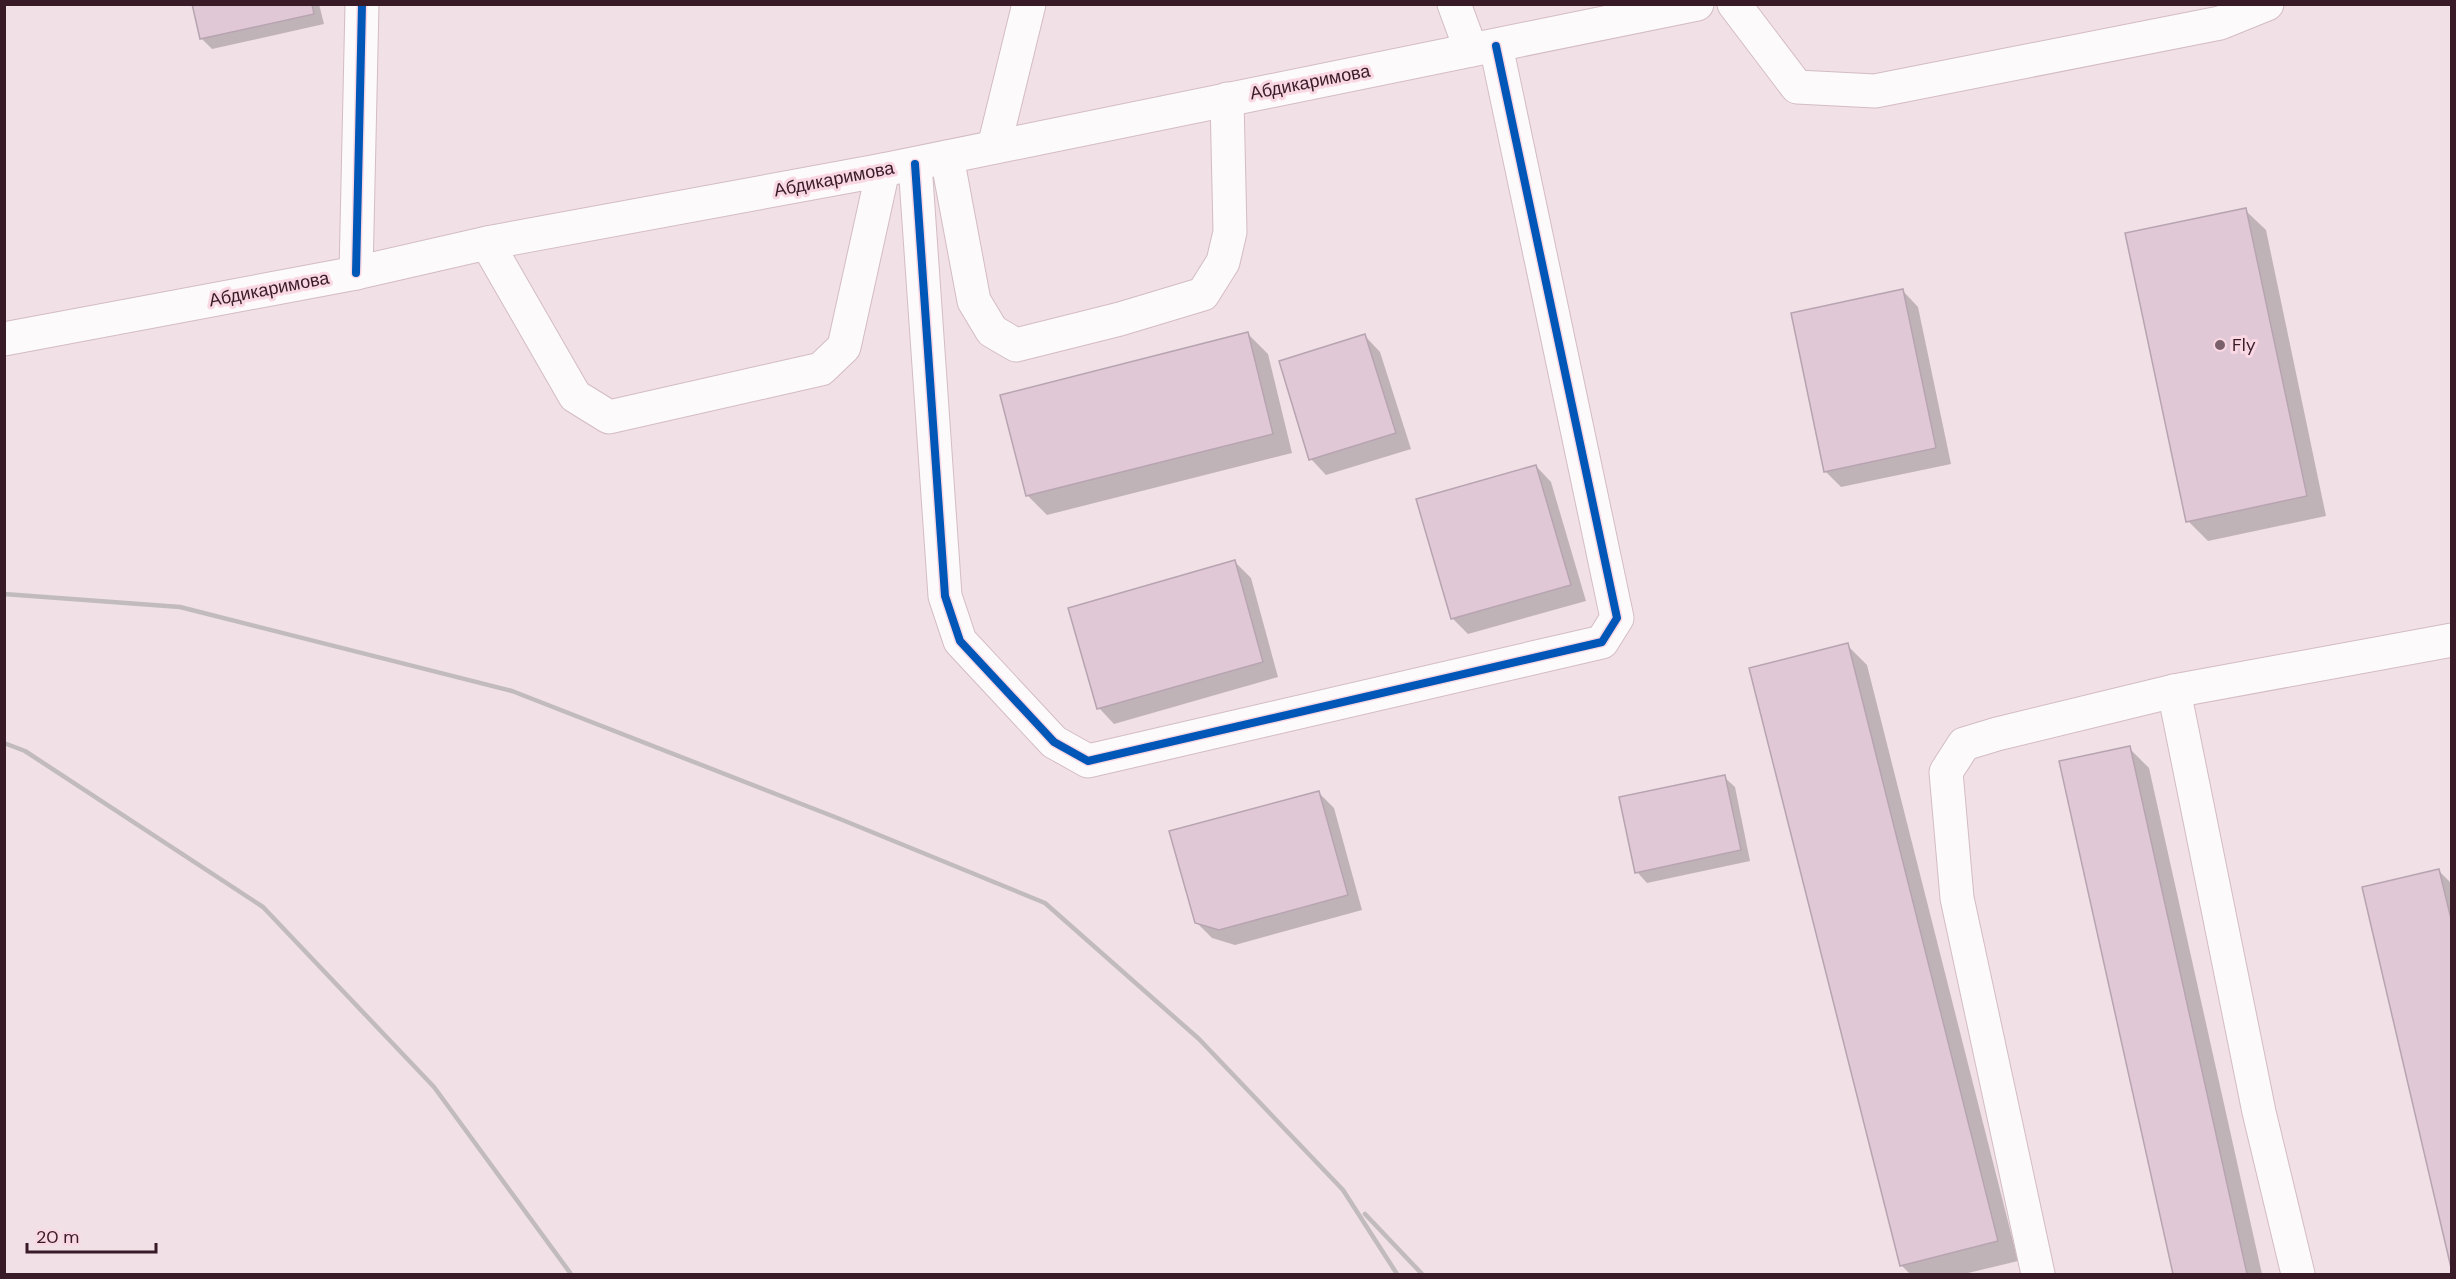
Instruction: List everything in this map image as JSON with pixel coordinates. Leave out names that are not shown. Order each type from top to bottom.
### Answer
[{"type":"street","points":[[356,273],[362,4]]},
{"type":"street","points":[[993,147],[1029,4]]},
{"type":"street","points":[[915,164],[945,596],[960,641],[1054,742],[1088,761],[1602,642],[1617,618],[1483,48],[1454,4]]},
{"type":"street","name":"Абдикаримова","points":[[4,339],[356,273],[487,243],[915,164],[1697,4]]},
{"type":"street","points":[[1734,4],[1797,87],[1875,91],[2220,23],[2267,4]]},
{"type":"street","points":[[946,157],[974,301],[992,331],[1016,345],[1120,319],[1203,294],[1224,262],[1230,232],[1227,99]]},
{"type":"street","points":[[487,243],[575,396],[609,417],[820,369],[844,347],[883,170]]},
{"type":"street","points":[[2038,1275],[1957,898],[1946,772],[1965,744],[1997,734],[2174,691],[2451,640]]},
{"type":"street","points":[[2174,691],[2259,1112],[2298,1275]]},
{"type":"building","points":[[192,4],[312,4],[314,14],[200,39]]},
{"type":"building","points":[[2246,208],[2307,496],[2186,522],[2125,233]]},
{"type":"building","points":[[1903,289],[1936,448],[1824,472],[1791,313]]},
{"type":"building","points":[[1248,332],[1273,434],[1026,496],[1000,395]]},
{"type":"building","points":[[1365,334],[1396,433],[1309,460],[1279,361]]},
{"type":"building","points":[[1536,465],[1571,585],[1451,619],[1416,499]]},
{"type":"building","points":[[1235,560],[1263,662],[1097,709],[1068,608]]},
{"type":"building","points":[[1848,643],[1998,1241],[1900,1266],[1749,668]]},
{"type":"building","points":[[2130,746],[2247,1274],[2173,1274],[2059,761]]},
{"type":"building","points":[[1725,775],[1741,850],[1635,873],[1619,797]]},
{"type":"building","points":[[1319,791],[1348,895],[1219,930],[1195,923],[1169,831]]},
{"type":"building","points":[[2439,869],[2452,923],[2452,1272],[2362,887]]},
{"type":"railway","points":[[4,594],[180,607],[512,691],[840,819],[1045,903],[1199,1039],[1343,1190],[1397,1274]]},
{"type":"railway","points":[[4,743],[25,751],[263,907],[434,1087],[571,1274]]},
{"type":"railway","points":[[1365,1214],[1422,1274]]},
{"type":"cycle path","points":[[356,273],[362,4]]},
{"type":"cycle path","points":[[915,164],[945,596],[960,641],[1054,742],[1088,761],[1602,642],[1617,618],[1496,46]]},
{"type":"place","name":"Fly","points":[[2220,345]]}]
